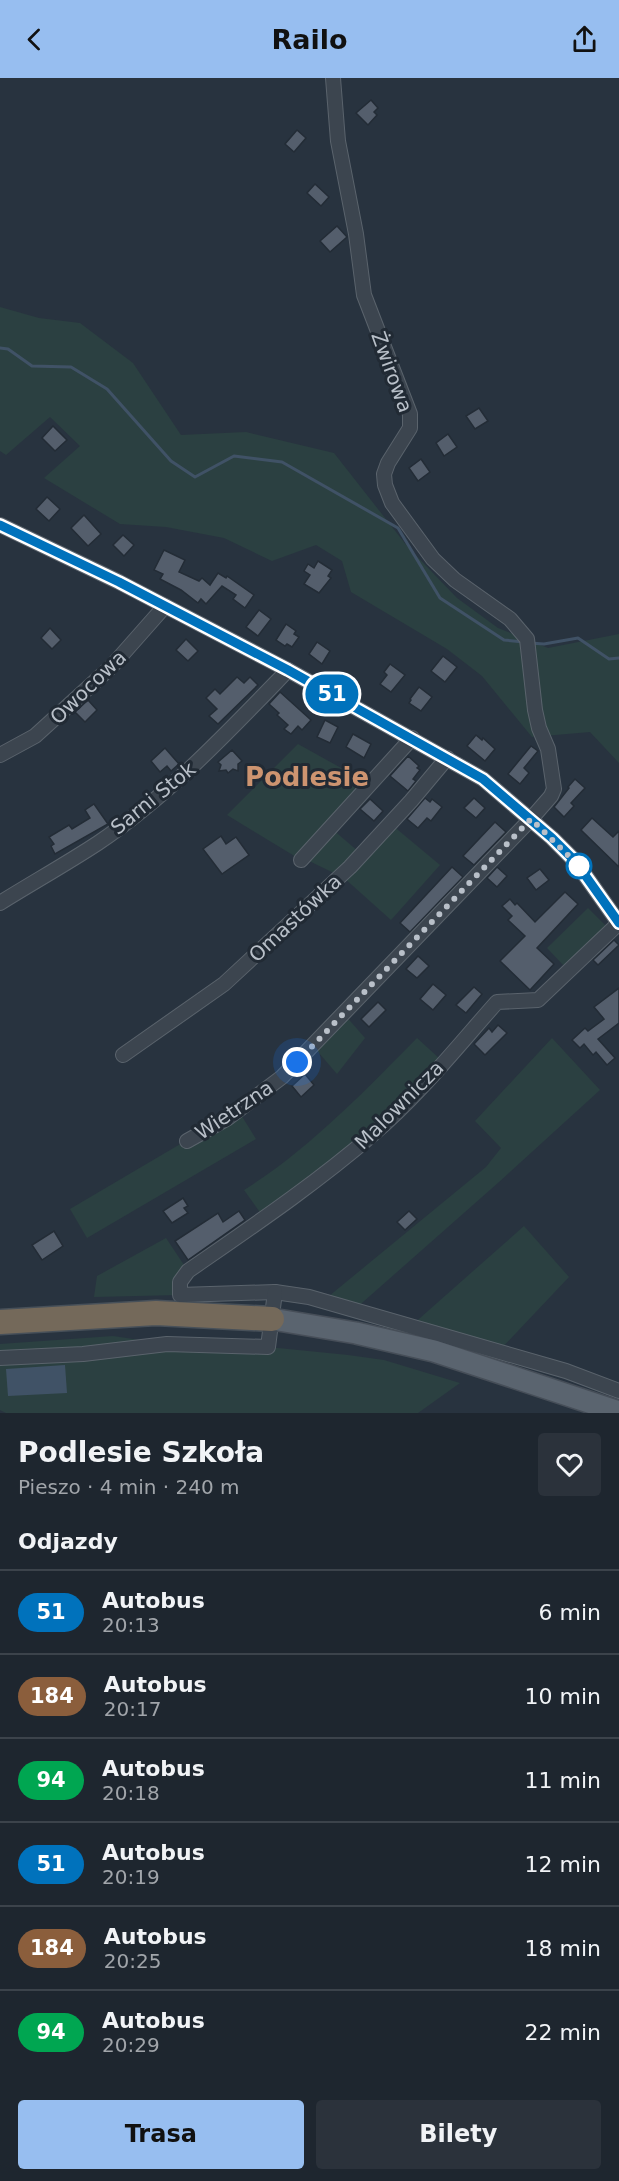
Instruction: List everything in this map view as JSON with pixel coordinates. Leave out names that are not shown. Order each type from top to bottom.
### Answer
[{"type":"highway","points":[[0,1322],[156,1313],[272,1319]]},
{"type":"main road","points":[[272,1319],[356,1333],[434,1351],[619,1412]]},
{"type":"street","name":"Żwirowa","points":[[333,78],[338,141],[356,234],[364,296],[410,414],[410,428],[387,463],[384,474],[385,485],[392,503],[433,559],[455,580],[510,618],[528,644]]},
{"type":"street","points":[[0,525],[119,582],[288,670],[483,779],[531,819],[575,861],[619,923]]},
{"type":"street","name":"Owocowa","points":[[0,755],[35,736],[112,666],[165,606]]},
{"type":"street","name":"Wietrzna","points":[[187,1141],[228,1118],[282,1077],[551,796],[554,789],[548,749],[539,728],[535,710],[528,644]]},
{"type":"street","name":"Sarni Stok","points":[[0,903],[99,842],[144,807],[188,771],[288,670]]},
{"type":"street","points":[[301,860],[412,738]]},
{"type":"street","name":"Omastówka","points":[[123,1055],[224,984],[350,867],[447,758]]},
{"type":"street","name":"Malownicza","points":[[275,1292],[180,1295],[180,1282],[188,1271],[316,1181],[374,1134],[429,1078],[497,1002],[538,1000],[619,923]]},
{"type":"street","points":[[0,1358],[83,1353],[167,1344],[268,1347],[275,1292],[309,1297],[411,1326],[566,1371],[619,1391]]},
{"type":"green space","points":[[0,307],[39,318],[80,323],[133,363],[181,435],[246,432],[334,453],[407,546],[457,598],[498,628],[548,648],[619,634],[619,763],[590,732],[532,737],[482,676],[447,649],[351,592],[342,561],[316,545],[272,561],[224,538],[166,527],[120,524],[44,478],[80,446],[50,417],[6,455],[0,451]]},
{"type":"green space","points":[[298,744],[370,784],[301,860],[227,815]]},
{"type":"green space","points":[[392,825],[440,865],[391,920],[343,877]]},
{"type":"green space","points":[[332,829],[359,852],[338,875],[305,859]]},
{"type":"green space","points":[[588,908],[606,926],[565,967],[547,948]]},
{"type":"green space","points":[[344,1014],[365,1038],[337,1074],[313,1046]]},
{"type":"green space","points":[[417,1038],[440,1059],[429,1078],[264,1218],[244,1190],[313,1138]]},
{"type":"green space","points":[[552,1038],[600,1090],[354,1310],[323,1301],[486,1167],[501,1148],[475,1121]]},
{"type":"green space","points":[[238,1110],[256,1139],[87,1238],[70,1209]]},
{"type":"green space","points":[[524,1226],[569,1277],[498,1352],[411,1326]]},
{"type":"green space","points":[[166,1238],[188,1271],[180,1295],[94,1297],[97,1276]]},
{"type":"green space","points":[[113,1336],[167,1344],[268,1347],[348,1355],[384,1360],[460,1383],[418,1413],[6,1413],[0,1410],[0,1344]]},
{"type":"water","points":[[65,1365],[67,1393],[8,1396],[6,1369]]},
{"type":"building","points":[[371,100],[378,108],[374,112],[377,115],[368,125],[356,113]]},
{"type":"building","points":[[297,130],[306,138],[294,152],[285,144]]},
{"type":"building","points":[[315,184],[329,197],[321,206],[307,193]]},
{"type":"building","points":[[337,226],[347,237],[330,252],[320,241]]},
{"type":"building","points":[[479,408],[488,421],[475,429],[466,416]]},
{"type":"building","points":[[53,426],[67,440],[55,451],[42,438]]},
{"type":"building","points":[[448,434],[457,447],[444,456],[436,443]]},
{"type":"building","points":[[421,459],[430,472],[418,481],[409,468]]},
{"type":"building","points":[[47,497],[60,509],[49,521],[36,509]]},
{"type":"building","points":[[84,515],[101,534],[88,546],[71,528]]},
{"type":"building","points":[[123,535],[134,545],[124,556],[113,545]]},
{"type":"building","points":[[164,550],[185,560],[179,572],[199,581],[202,578],[210,585],[218,573],[226,578],[227,576],[254,595],[245,608],[233,599],[236,595],[222,586],[206,604],[201,599],[198,603],[181,590],[160,579],[163,574],[154,570]]},
{"type":"building","points":[[318,561],[332,570],[328,576],[331,578],[319,593],[304,584],[310,575],[304,571],[308,564],[314,568]]},
{"type":"building","points":[[259,610],[271,619],[258,636],[246,627]]},
{"type":"building","points":[[286,624],[296,631],[294,634],[299,637],[292,647],[287,644],[285,646],[276,640]]},
{"type":"building","points":[[50,628],[61,640],[52,649],[41,638]]},
{"type":"building","points":[[186,639],[198,651],[188,661],[176,650]]},
{"type":"building","points":[[317,642],[330,651],[322,664],[309,654]]},
{"type":"building","points":[[443,656],[457,667],[445,682],[431,671]]},
{"type":"building","points":[[390,664],[405,675],[391,692],[380,684],[387,675],[384,672]]},
{"type":"building","points":[[237,677],[244,683],[250,677],[258,685],[218,724],[209,716],[217,709],[206,698],[215,689],[220,694]]},
{"type":"building","points":[[419,687],[432,697],[421,711],[409,703]]},
{"type":"building","points":[[280,692],[311,720],[302,730],[298,726],[291,734],[284,729],[288,725],[269,704]]},
{"type":"building","points":[[88,700],[97,710],[85,722],[75,712]]},
{"type":"building","points":[[325,720],[338,727],[330,743],[317,737]]},
{"type":"building","points":[[353,734],[371,744],[364,758],[346,747]]},
{"type":"building","points":[[476,735],[495,749],[485,761],[467,746]]},
{"type":"building","points":[[531,746],[538,751],[524,768],[529,773],[520,784],[508,774]]},
{"type":"building","points":[[165,748],[179,764],[171,771],[167,766],[160,772],[151,761]]},
{"type":"building","points":[[232,750],[242,761],[238,764],[238,771],[233,769],[228,773],[226,770],[219,771],[221,765],[218,762]]},
{"type":"building","points":[[408,756],[419,766],[417,768],[420,770],[413,779],[416,781],[408,791],[390,776]]},
{"type":"building","points":[[575,779],[585,788],[571,803],[574,806],[564,817],[554,807]]},
{"type":"building","points":[[425,798],[430,802],[432,799],[442,807],[431,821],[427,818],[418,828],[407,819]]},
{"type":"building","points":[[474,798],[485,808],[476,818],[464,808]]},
{"type":"building","points":[[370,799],[383,811],[374,821],[360,809]]},
{"type":"building","points":[[94,804],[108,824],[55,854],[51,846],[54,844],[49,837],[69,825],[72,829],[90,818],[85,810]]},
{"type":"building","points":[[592,818],[613,837],[619,831],[619,867],[581,830]]},
{"type":"building","points":[[495,822],[506,832],[474,865],[463,856]]},
{"type":"building","points":[[221,836],[226,844],[236,837],[249,855],[222,874],[203,849]]},
{"type":"building","points":[[452,867],[463,877],[410,932],[400,923]]},
{"type":"building","points":[[497,867],[507,876],[497,887],[487,878]]},
{"type":"building","points":[[540,869],[549,880],[536,890],[527,878]]},
{"type":"building","points":[[565,892],[578,904],[537,948],[554,964],[530,990],[500,961],[525,936],[508,920],[512,916],[502,906],[510,899],[535,922]]},
{"type":"building","points":[[614,940],[619,945],[598,965],[593,960]]},
{"type":"building","points":[[418,956],[429,966],[417,978],[406,969]]},
{"type":"building","points":[[433,984],[446,995],[433,1010],[420,999]]},
{"type":"building","points":[[474,987],[482,994],[466,1013],[456,1005]]},
{"type":"building","points":[[619,988],[619,1023],[598,1039],[615,1058],[607,1065],[596,1052],[593,1055],[584,1044],[580,1048],[572,1040],[585,1028],[588,1031],[604,1019],[594,1007]]},
{"type":"building","points":[[378,1002],[386,1010],[369,1027],[361,1019]]},
{"type":"building","points":[[498,1025],[507,1033],[485,1055],[474,1044],[489,1028],[492,1032]]},
{"type":"building","points":[[305,1074],[314,1085],[301,1097],[292,1086]]},
{"type":"building","points":[[183,1198],[188,1206],[184,1208],[188,1213],[172,1223],[163,1211]]},
{"type":"building","points":[[239,1211],[245,1220],[188,1260],[175,1241],[218,1213],[223,1222]]},
{"type":"building","points":[[409,1211],[417,1219],[405,1230],[397,1222]]},
{"type":"building","points":[[54,1231],[63,1246],[42,1260],[32,1245]]},
{"type":"waterway","points":[[0,348],[8,349],[32,366],[71,367],[107,389],[171,461],[195,477],[234,456],[282,462],[398,528],[440,598],[504,640],[524,642]]},
{"type":"waterway","points":[[530,643],[544,644],[578,638],[609,659],[619,658]]},
{"type":"bus line","name":"51","points":[[0,525],[119,582],[288,670],[483,779],[505,796],[575,861],[619,923]]},
{"type":"district","name":"Podlesie","points":[[307,777]]},
{"type":"route","points":[[297,1062],[531,819],[579,866]]}]
